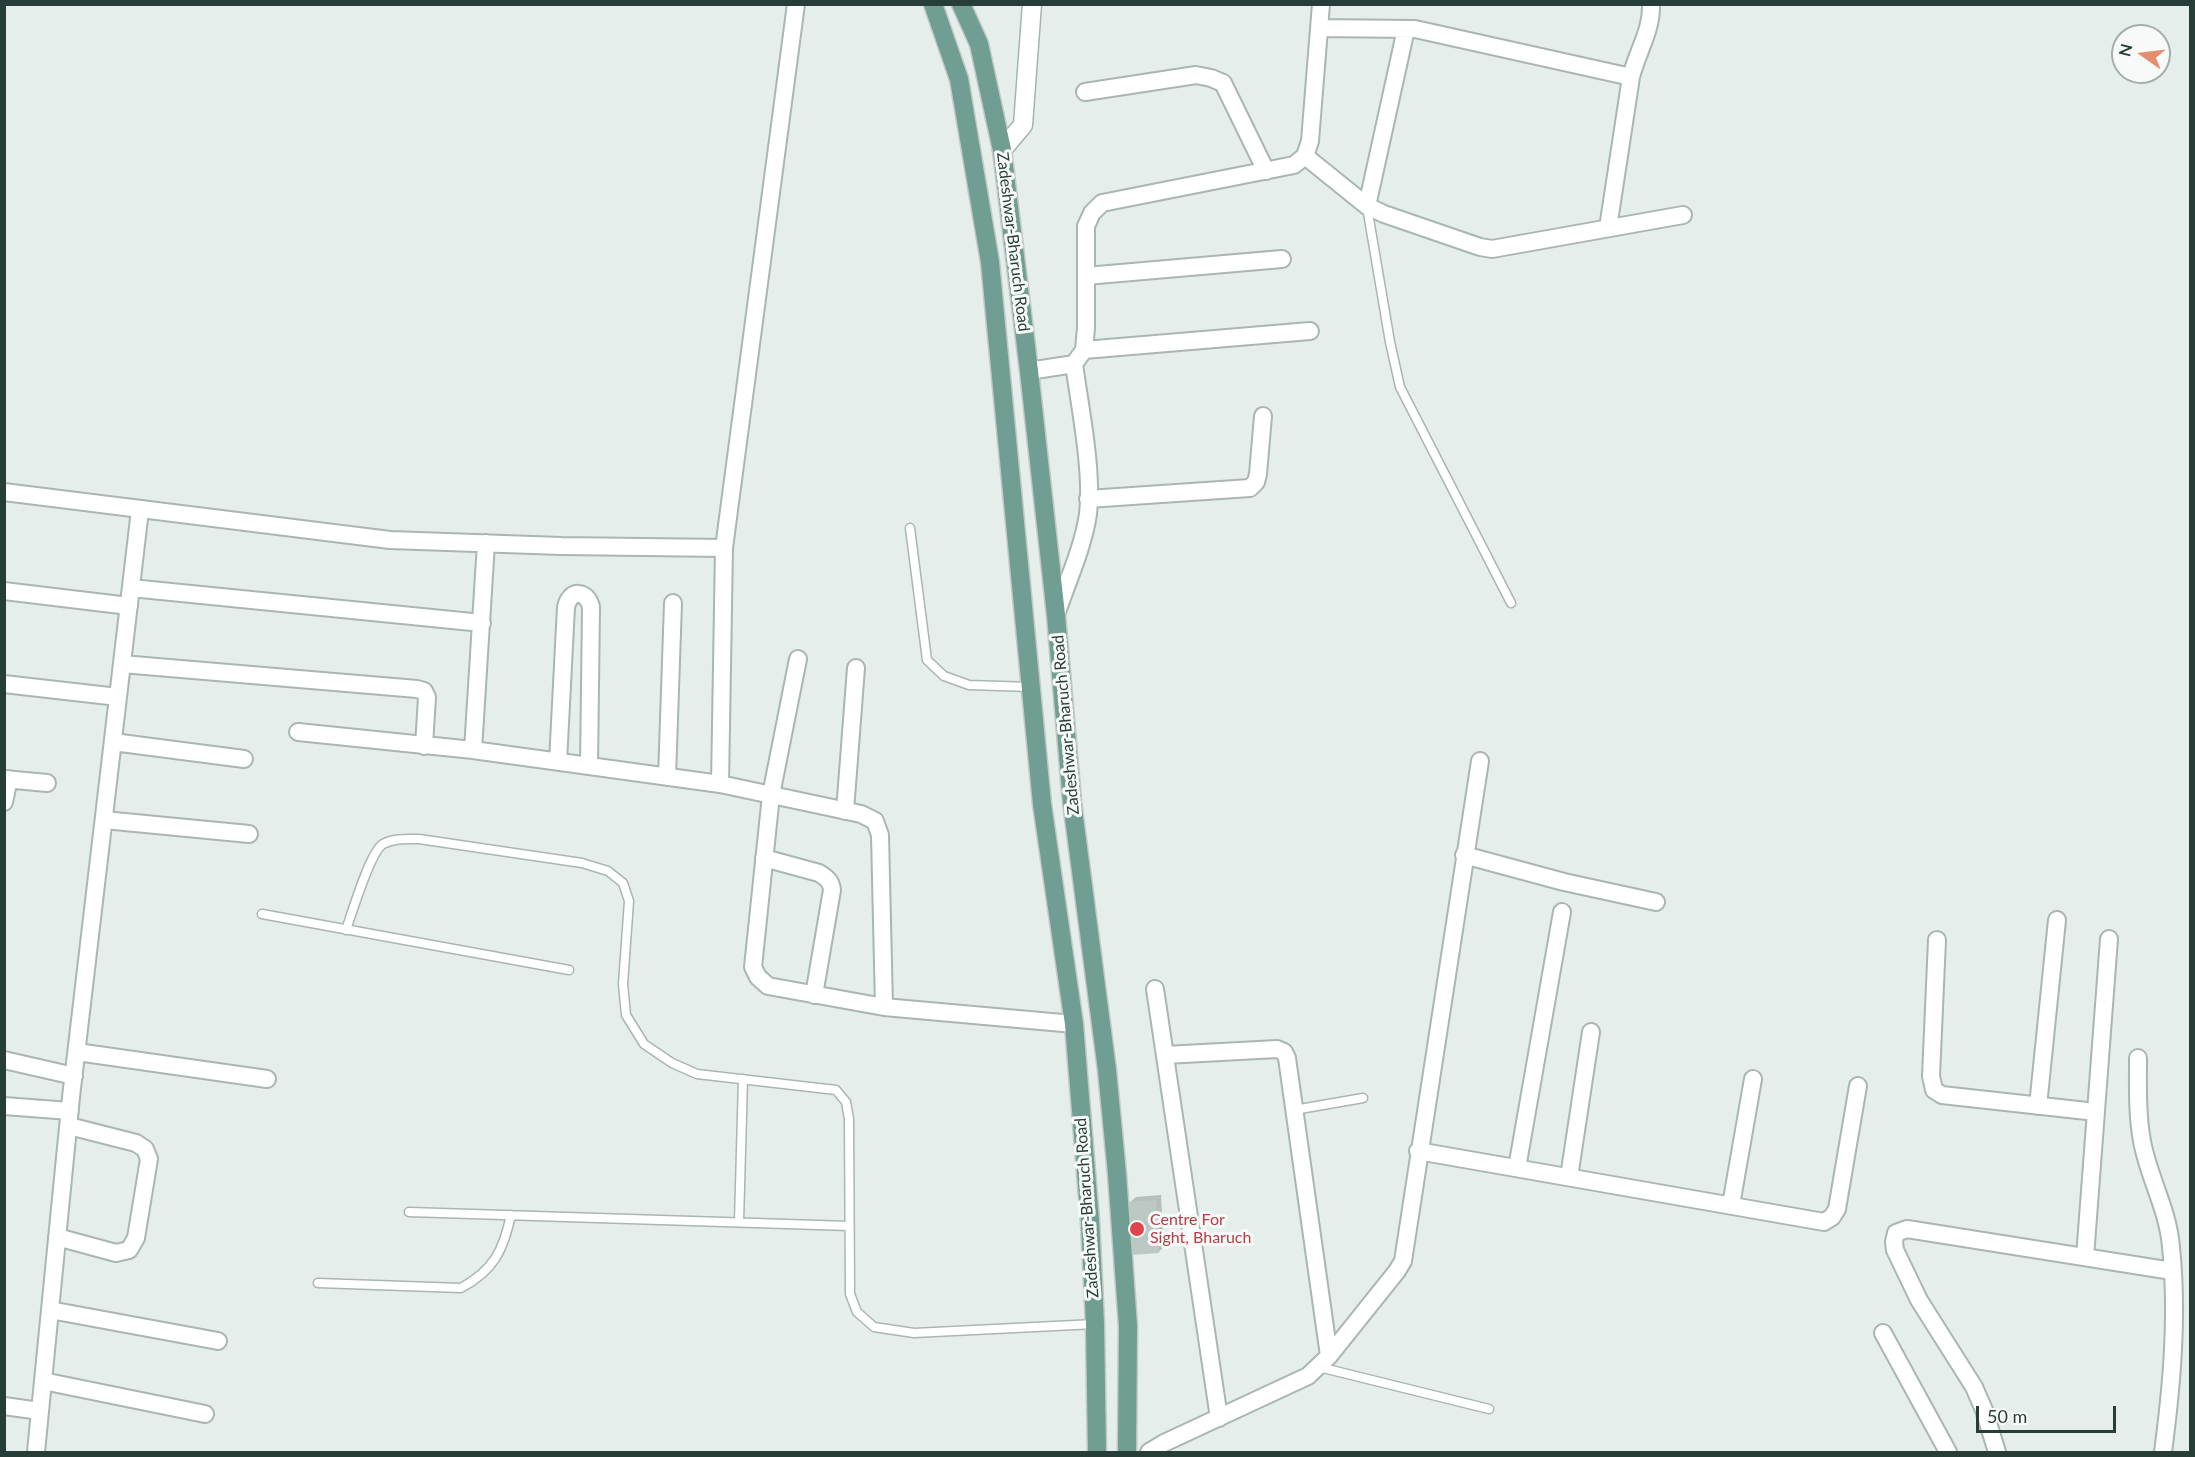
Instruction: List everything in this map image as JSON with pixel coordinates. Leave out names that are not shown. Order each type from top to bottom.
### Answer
[{"type":"main road","name":"Zadeshwar-Bharuch Road","points":[[933,4],[959,79],[990,262],[1042,804],[1074,1024],[1090,1221],[1095,1324],[1097,1452]]},
{"type":"main road","name":"Zadeshwar-Bharuch Road","points":[[962,4],[979,44],[1002,150],[1029,371],[1056,615],[1072,802],[1107,1070],[1118,1174],[1128,1326],[1127,1452]]},
{"type":"street","points":[[720,784],[724,548],[796,4]]},
{"type":"street","points":[[1002,150],[1023,125],[1032,4]]},
{"type":"street","points":[[1056,615],[1078,552],[1088,514],[1088,467],[1074,364],[1084,350],[1086,328],[1086,226],[1092,213],[1102,203],[1294,165],[1305,156],[1310,141],[1321,4]]},
{"type":"street","points":[[1608,228],[1631,77],[1648,33],[1651,4]]},
{"type":"street","points":[[1319,28],[1426,31],[1631,77]]},
{"type":"street","points":[[1367,206],[1406,29]]},
{"type":"street","points":[[1085,92],[1196,75],[1223,83],[1266,171]]},
{"type":"street","points":[[1305,156],[1367,206],[1384,214],[1492,249],[1683,215]]},
{"type":"street","points":[[1086,276],[1282,260]]},
{"type":"street","points":[[1084,350],[1310,331]]},
{"type":"street","points":[[1029,371],[1074,364]]},
{"type":"street","points":[[1088,499],[1250,488],[1256,482],[1258,474],[1263,416]]},
{"type":"street","points":[[4,492],[390,540],[724,548]]},
{"type":"street","points":[[36,1452],[69,1119],[140,510]]},
{"type":"street","points":[[473,750],[486,543]]},
{"type":"street","points":[[131,588],[482,623]]},
{"type":"street","points":[[4,591],[129,606]]},
{"type":"street","points":[[558,762],[566,606],[568,600],[575,594],[584,595],[589,599],[591,607],[589,766]]},
{"type":"street","points":[[667,777],[673,603]]},
{"type":"street","points":[[798,659],[771,795],[753,967],[758,977],[768,987],[884,1007],[1074,1024]]},
{"type":"street","points":[[122,664],[417,689],[424,691],[427,697],[424,746]]},
{"type":"street","points":[[845,810],[856,668]]},
{"type":"street","points":[[4,684],[118,697]]},
{"type":"street","points":[[298,732],[473,750],[720,784],[861,814],[875,821],[880,835],[884,1007]]},
{"type":"street","points":[[113,742],[244,759]]},
{"type":"street","points":[[1149,1452],[1165,1448],[1219,1418],[1308,1376],[1324,1361],[1403,1261],[1418,1151],[1480,760]]},
{"type":"street","points":[[4,802],[7,779],[47,783]]},
{"type":"street","points":[[104,820],[249,834]]},
{"type":"street","points":[[1464,855],[1564,882],[1656,902]]},
{"type":"street","points":[[764,858],[819,873],[828,878],[831,884],[832,890],[814,994]]},
{"type":"street","points":[[1516,1168],[1562,912]]},
{"type":"street","points":[[2038,1106],[2057,920]]},
{"type":"street","points":[[2085,1257],[2109,939]]},
{"type":"street","points":[[1937,940],[1931,1076],[1934,1090],[1942,1095],[2096,1112]]},
{"type":"street","points":[[1155,989],[1219,1418]]},
{"type":"street","points":[[1569,1177],[1591,1032]]},
{"type":"street","points":[[1165,1055],[1277,1049],[1284,1052],[1287,1058],[1294,1110],[1324,1361]]},
{"type":"street","points":[[77,1052],[267,1079]]},
{"type":"street","points":[[2138,1058],[2138,1102],[2142,1142],[2169,1229],[2172,1247],[2175,1324],[2170,1403],[2163,1452]]},
{"type":"street","points":[[4,1060],[74,1076]]},
{"type":"street","points":[[1731,1205],[1753,1079]]},
{"type":"street","points":[[1418,1151],[1824,1222],[1832,1217],[1837,1209],[1858,1086]]},
{"type":"street","points":[[4,1106],[69,1119],[136,1143],[145,1149],[149,1159],[136,1238],[129,1250],[116,1253],[57,1237]]},
{"type":"street","points":[[1997,1452],[1974,1387],[1920,1300],[1895,1250],[1894,1236],[1906,1229],[2172,1271]]},
{"type":"street","points":[[50,1310],[218,1341]]},
{"type":"street","points":[[1883,1333],[1948,1452]]},
{"type":"street","points":[[43,1382],[205,1414]]},
{"type":"street","points":[[4,1406],[40,1411]]},
{"type":"lane","points":[[1367,206],[1400,387],[1511,603]]},
{"type":"lane","points":[[910,528],[927,660],[944,676],[969,685],[1032,687]]},
{"type":"lane","points":[[346,930],[370,862],[381,845],[398,839],[419,839],[582,863],[608,871],[623,883],[629,901],[623,984],[626,1015],[644,1044],[672,1063],[697,1074],[837,1090],[846,1102],[849,1119],[850,1294],[857,1312],[874,1327],[914,1333],[1095,1324]]},
{"type":"lane","points":[[262,914],[569,970]]},
{"type":"lane","points":[[739,1222],[743,1079]]},
{"type":"lane","points":[[1294,1110],[1363,1098]]},
{"type":"lane","points":[[409,1212],[849,1226]]},
{"type":"lane","points":[[318,1282],[461,1288],[480,1278],[495,1260],[506,1237],[511,1215]]},
{"type":"lane","points":[[1324,1361],[1489,1408]]},
{"type":"building","points":[[1156,1200],[1159,1253],[1132,1255],[1129,1202]]},
{"type":"place","name":"Centre For Sight, Bharuch","points":[[1137,1229]]}]
